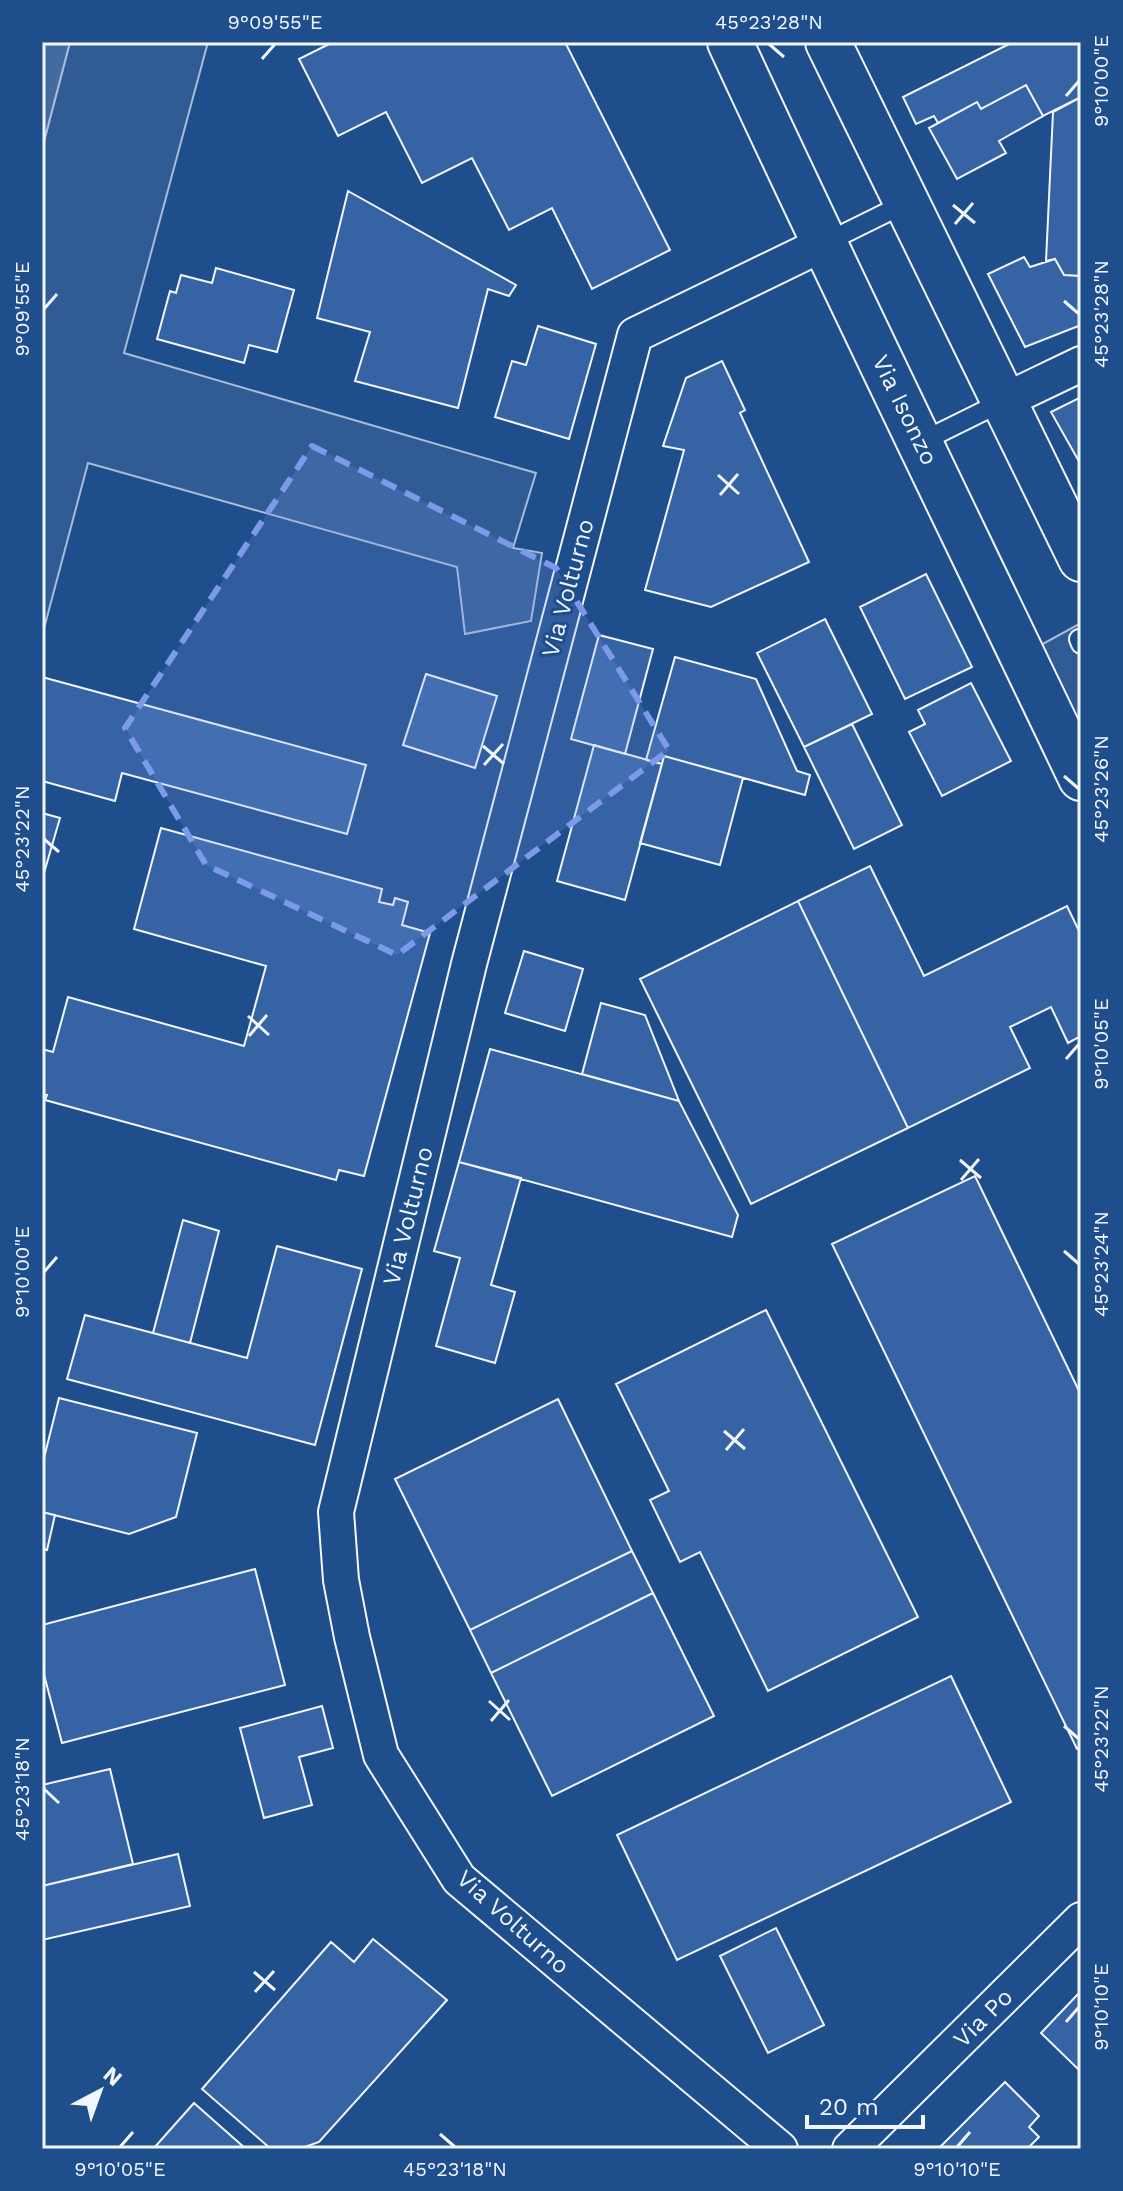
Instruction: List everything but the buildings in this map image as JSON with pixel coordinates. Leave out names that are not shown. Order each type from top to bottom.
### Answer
[{"type":"main road","name":"Via Isonzo","points":[[730,42],[823,244],[1081,778]]},
{"type":"main road","points":[[828,42],[1081,559]]},
{"type":"street","name":"Via Volturno","points":[[780,2149],[459,1879],[381,1755],[341,1580],[336,1512],[469,964],[635,335],[823,244]]},
{"type":"street","points":[[1004,401],[1081,364]]},
{"type":"street","name":"Via Po","points":[[850,2149],[1081,1920]]},
{"type":"lane","points":[[823,244],[906,203]]},
{"type":"lane","points":[[921,442],[1004,401]]},
{"type":"highlighted area","points":[[312,446],[556,568],[669,750],[397,955],[206,865],[125,728]]},
{"type":"shaded area","points":[[42,42],[70,42],[42,149]]},
{"type":"shaded area","points":[[70,42],[208,42],[124,353],[536,473],[513,548],[542,553],[531,621],[465,634],[457,567],[88,463],[42,636],[42,149]]},
{"type":"shaded area","points":[[1081,623],[1081,731],[1039,646]]}]
